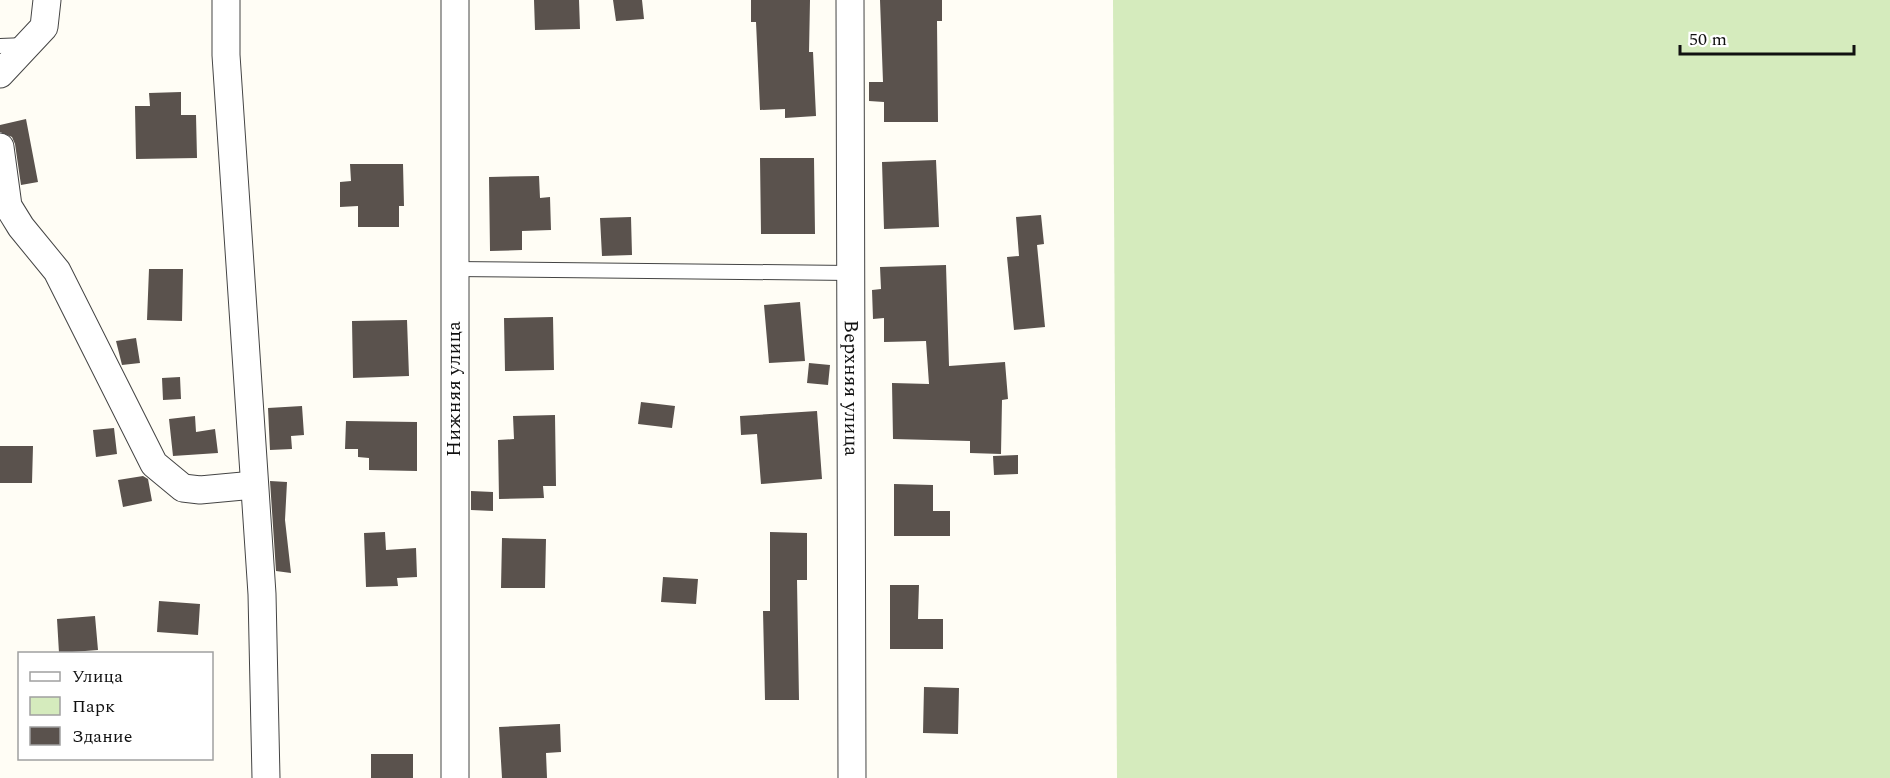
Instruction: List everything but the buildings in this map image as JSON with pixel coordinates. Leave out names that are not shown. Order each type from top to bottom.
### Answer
[{"type":"street","points":[[0,74],[44,27],[47,0]]},
{"type":"street","points":[[226,0],[226,55],[262,594],[266,778]]},
{"type":"street","name":"Нижняя улица","points":[[455,0],[455,778]]},
{"type":"street","name":"Верхняя улица","points":[[850,0],[852,778]]},
{"type":"street","points":[[0,147],[8,206],[57,271],[154,464],[183,488],[200,490],[255,485]]},
{"type":"lane","points":[[0,46],[29,45]]},
{"type":"lane","points":[[454,269],[850,273]]},
{"type":"green space","points":[[1113,0],[1890,0],[1890,778],[1117,778]]}]
